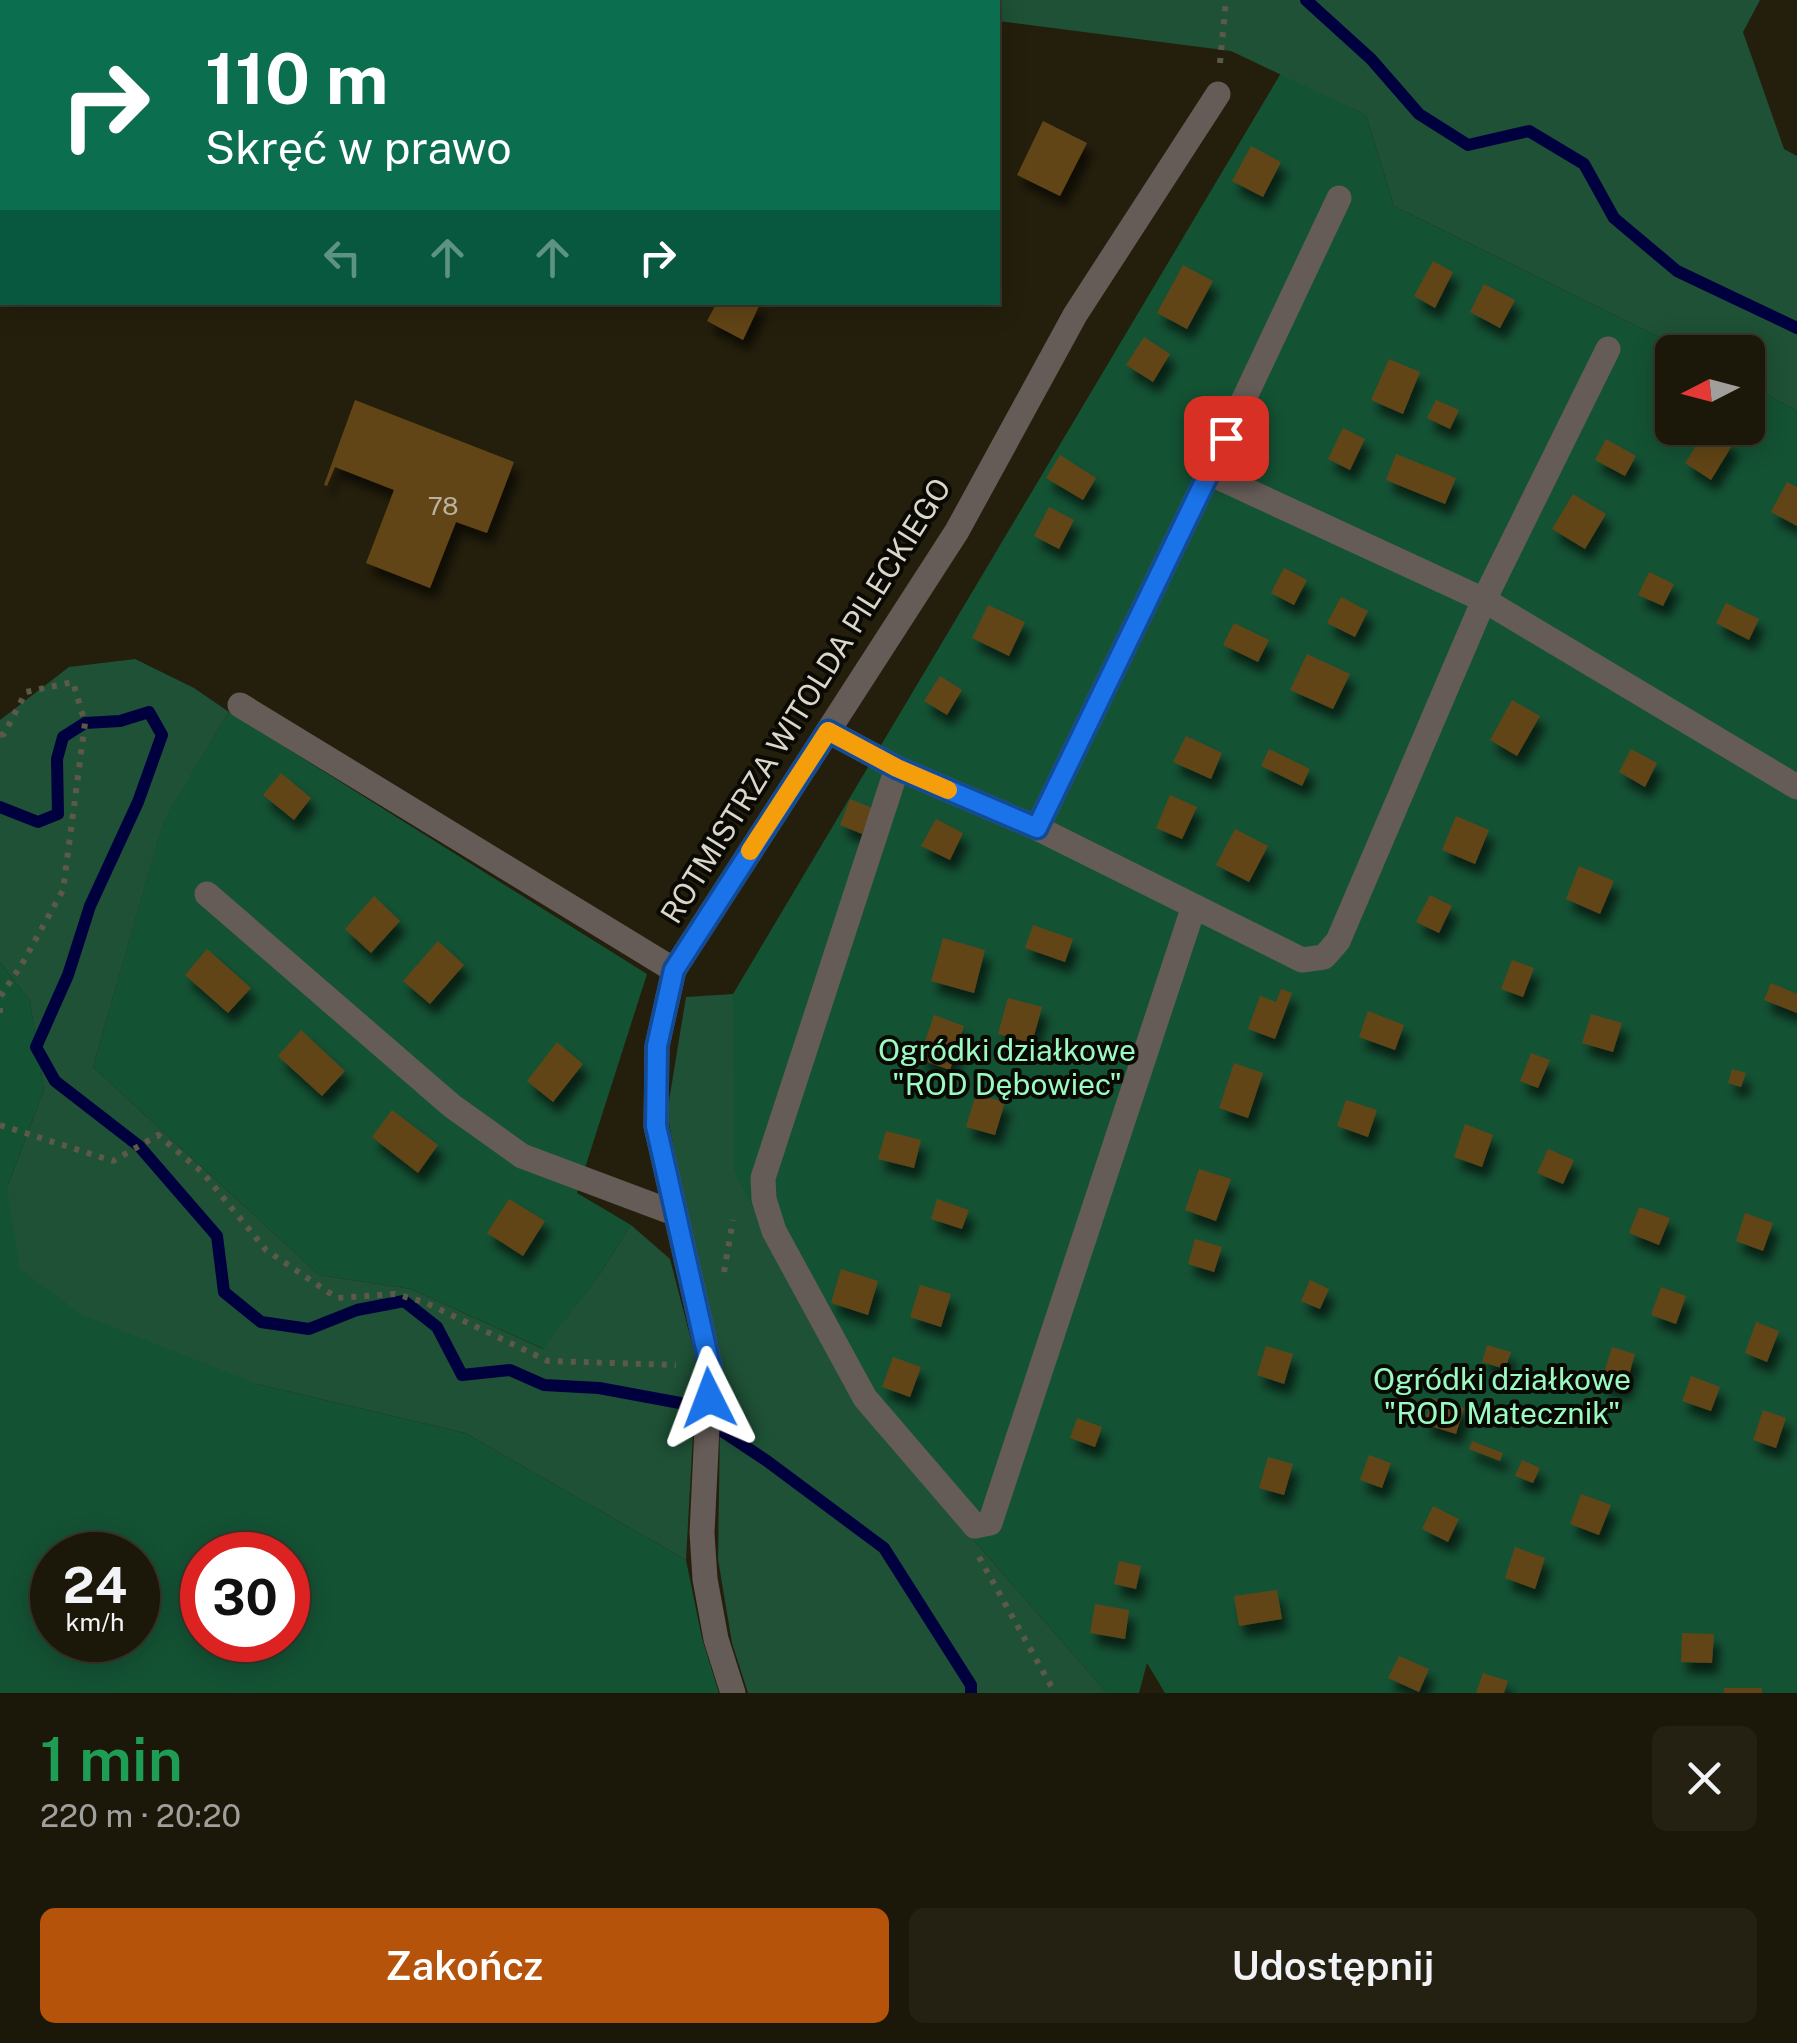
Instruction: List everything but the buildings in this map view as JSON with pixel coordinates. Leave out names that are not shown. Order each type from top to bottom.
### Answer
[{"type":"street","name":"ROTMISTRZA WITOLDA PILECKIEGO","points":[[733,1693],[716,1639],[705,1579],[702,1533],[710,1362],[656,1126],[657,1046],[674,970],[957,531],[1075,315],[1218,94]]},
{"type":"street","points":[[1037,828],[1339,198]]},
{"type":"street","points":[[828,731],[897,768],[1037,828],[1302,960],[1324,957],[1338,941],[1484,600],[1608,348]]},
{"type":"street","points":[[1209,473],[1484,600],[1797,786]]},
{"type":"street","points":[[240,705],[674,970]]},
{"type":"street","points":[[897,768],[763,1178],[764,1199],[774,1231],[864,1398],[975,1526],[990,1523],[1194,906]]},
{"type":"street","points":[[207,894],[452,1106],[522,1156],[674,1213]]},
{"type":"path","points":[[1218,94],[1226,0]]},
{"type":"path","points":[[0,735],[26,692],[73,682],[85,723],[63,890],[0,997]]},
{"type":"path","points":[[0,1008],[0,1021]]},
{"type":"path","points":[[0,1125],[113,1161],[158,1134],[203,1173],[266,1250],[337,1298],[394,1294],[424,1302],[548,1360],[670,1366],[710,1362]]},
{"type":"path","points":[[721,1289],[734,1219]]},
{"type":"path","points":[[978,1556],[1056,1693]]},
{"type":"green space","points":[[1000,0],[1760,0],[1743,32],[1784,149],[1797,156],[1797,411],[1765,393],[1765,335],[1655,335],[1394,206],[1366,115],[1231,51],[1000,21]]},
{"type":"green space","points":[[1281,73],[1366,115],[1394,206],[1655,335],[1655,445],[1765,445],[1765,393],[1797,411],[1797,1693],[1165,1693],[1147,1663],[1139,1693],[1107,1693],[855,1404],[733,1171],[733,994]]},
{"type":"green space","points":[[135,659],[194,688],[229,712],[164,820],[93,1067],[319,1275],[411,1289],[543,1349],[631,1225],[670,1259],[697,1363],[686,1560],[465,1433],[257,1384],[82,1315],[20,1269],[7,1188],[44,1090],[30,1001],[0,962],[0,720],[69,667]]},
{"type":"green space","points":[[229,712],[647,974],[577,1193],[631,1225],[544,1349],[411,1289],[319,1275],[93,1067],[164,819]]},
{"type":"green space","points":[[0,962],[30,1001],[44,1090],[7,1188],[257,1384],[465,1433],[686,1560],[702,1638],[719,1693],[0,1693]]},
{"type":"green space","points":[[733,994],[734,1171],[855,1404],[1107,1693],[748,1693],[732,1643],[718,1559],[721,1357],[667,1113],[686,997]]},
{"type":"waterway","points":[[1306,0],[1371,59],[1419,114],[1468,145],[1529,131],[1584,164],[1614,218],[1677,271],[1797,328]]},
{"type":"waterway","points":[[0,807],[38,822],[58,814],[57,759],[63,737],[85,723],[120,721],[149,712],[162,735],[36,1047],[55,1081],[139,1146],[217,1236],[224,1292],[261,1322],[309,1329],[357,1310],[404,1301],[437,1327],[462,1375],[510,1370],[544,1385],[599,1388],[680,1403],[767,1461],[884,1548],[971,1685],[971,1693]]},
{"type":"slow traffic","points":[[750,851],[828,731],[948,790]]},
{"type":"route","points":[[709,1398],[710,1366],[656,1126],[657,1046],[674,970],[828,731],[897,768],[1037,828],[1226,438]]},
{"type":"park label","name":"Ogródki działkowe \"ROD Dębowiec\"","points":[[1007,1068]]},
{"type":"park label","name":"Ogródki działkowe \"ROD Matecznik\"","points":[[1502,1397]]}]
